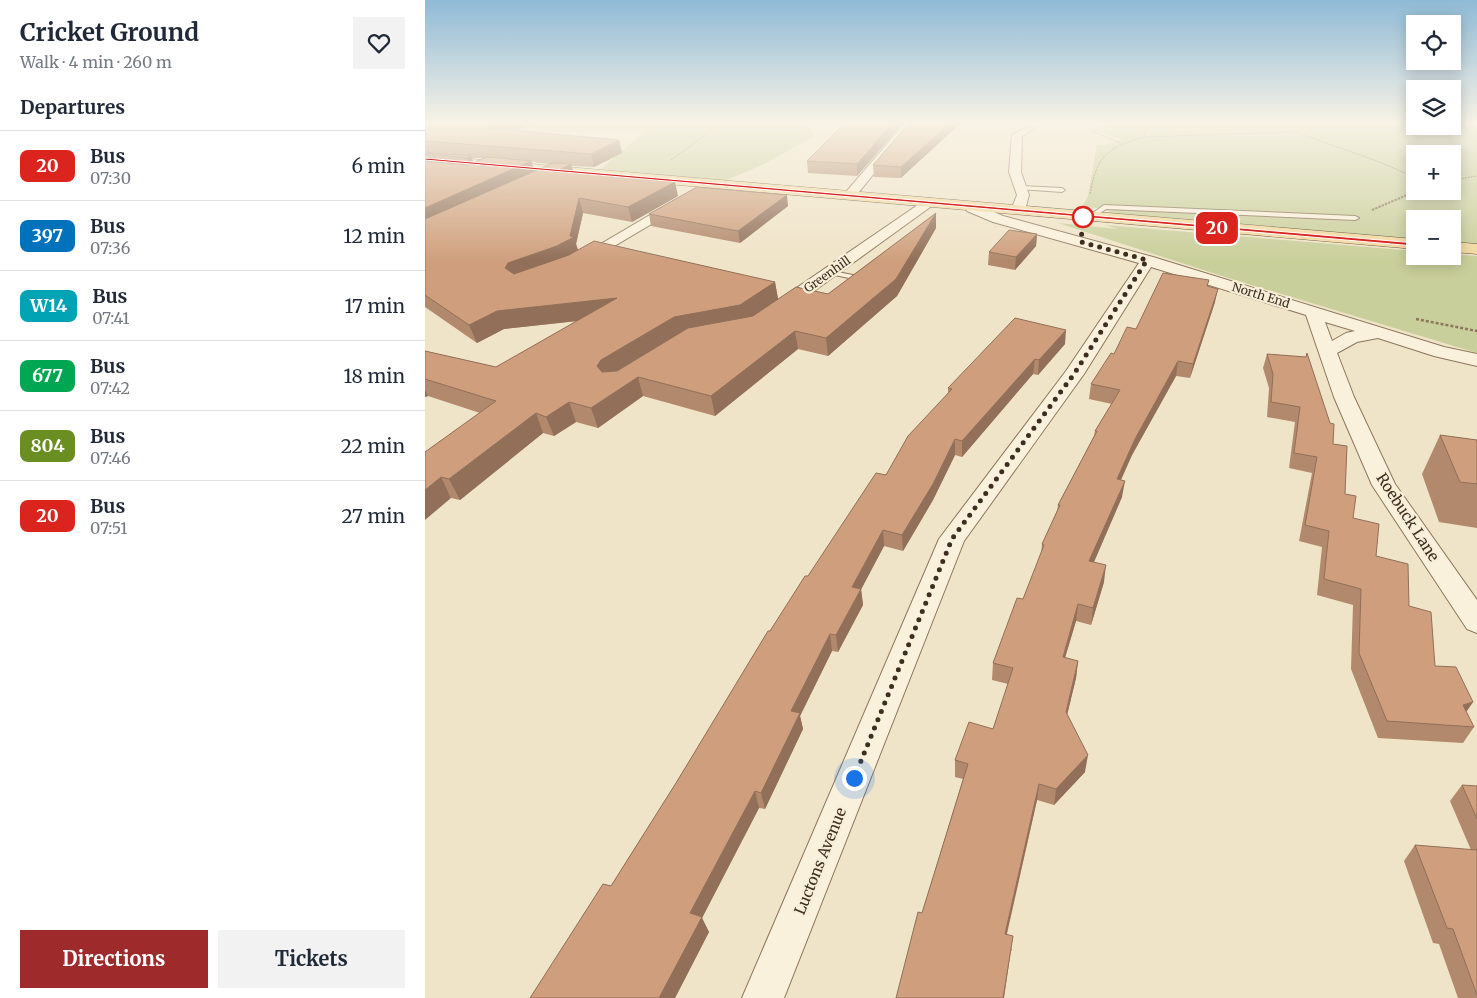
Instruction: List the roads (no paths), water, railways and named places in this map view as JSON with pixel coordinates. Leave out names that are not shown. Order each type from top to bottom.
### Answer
[{"type":"main road","points":[[531,169],[648,177],[1089,218],[1406,243]]},
{"type":"main road","points":[[1461,249],[1477,250]]},
{"type":"street","points":[[850,195],[872,169]]},
{"type":"street","points":[[1015,169],[1023,195],[1017,210]]},
{"type":"street","points":[[531,182],[555,171]]},
{"type":"street","points":[[568,267],[711,183]]},
{"type":"street","name":"Greenhill","points":[[765,318],[929,202]]},
{"type":"street","name":"North End","points":[[974,207],[972,208],[978,212],[1147,260],[1315,311],[1440,352],[1477,360]]},
{"type":"street","points":[[1045,232],[1052,214]]},
{"type":"street","name":"Luctons Avenue","points":[[763,998],[952,539],[1074,374],[1147,260]]},
{"type":"street","name":"Roebuck Lane","points":[[1315,311],[1344,397],[1385,485],[1477,622]]},
{"type":"street","points":[[1328,351],[1352,337],[1382,333]]},
{"type":"street","points":[[1440,352],[1477,378]]},
{"type":"lane","points":[[480,172],[487,169]]},
{"type":"lane","points":[[1021,188],[1062,190]]},
{"type":"lane","points":[[1089,218],[1104,207],[1355,218]]},
{"type":"lane","points":[[830,272],[858,278]]}]
